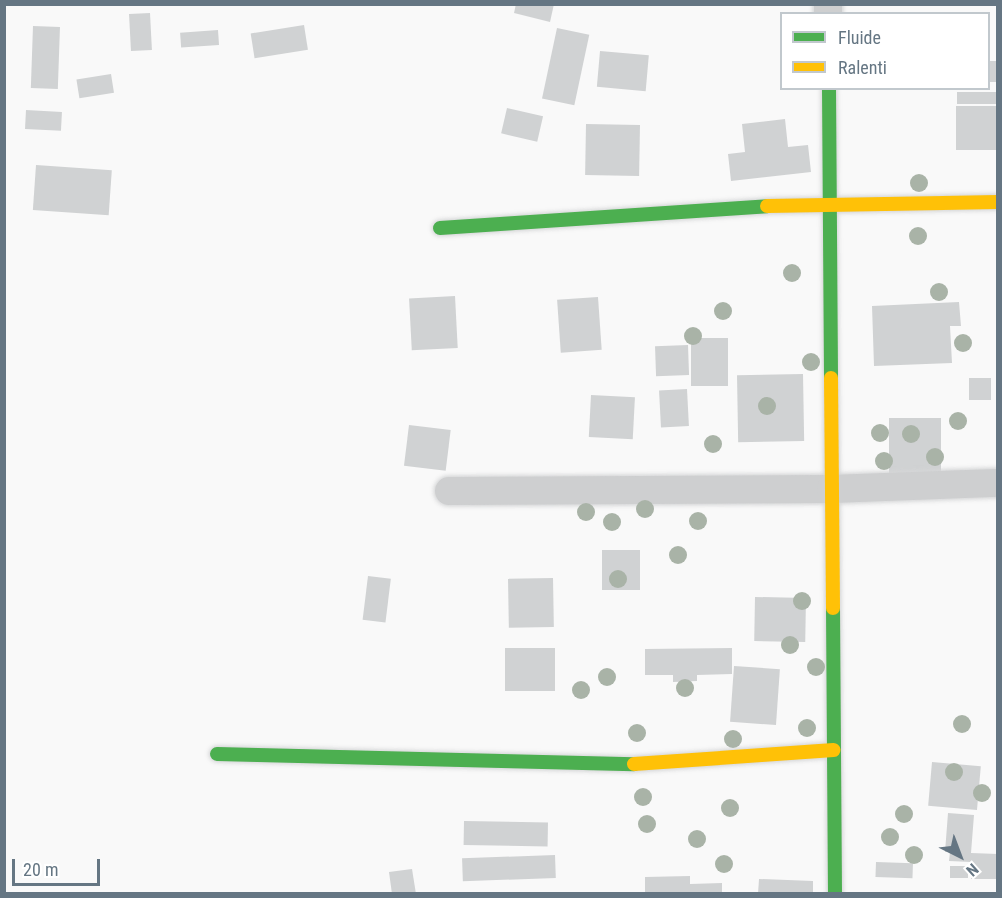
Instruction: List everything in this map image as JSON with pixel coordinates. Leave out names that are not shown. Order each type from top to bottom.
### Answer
[{"type":"street","points":[[829,90],[835,894]]},
{"type":"street","points":[[440,228],[829,202],[998,202]]},
{"type":"street","points":[[449,491],[831,489],[998,483]]},
{"type":"street","points":[[217,754],[614,765],[834,750]]},
{"type":"building","points":[[516,4],[554,4],[550,22],[514,13]]},
{"type":"building","points":[[150,13],[152,50],[131,51],[129,14]]},
{"type":"building","points":[[304,25],[308,50],[255,58],[251,33]]},
{"type":"building","points":[[33,26],[60,27],[58,89],[31,88]]},
{"type":"building","points":[[557,28],[589,35],[574,105],[542,98]]},
{"type":"building","points":[[218,30],[219,45],[181,48],[180,33]]},
{"type":"building","points":[[600,51],[649,55],[646,91],[597,87]]},
{"type":"building","points":[[990,61],[998,61],[998,82],[990,82]]},
{"type":"building","points":[[111,74],[114,93],[79,98],[76,79]]},
{"type":"building","points":[[957,92],[998,92],[998,104],[957,104]]},
{"type":"building","points":[[956,106],[998,106],[998,150],[956,150]]},
{"type":"building","points":[[507,108],[543,116],[537,142],[501,133]]},
{"type":"building","points":[[26,110],[62,112],[61,131],[25,129]]},
{"type":"building","points":[[785,119],[788,147],[808,145],[811,172],[731,181],[728,154],[745,152],[742,124]]},
{"type":"building","points":[[586,124],[640,125],[639,176],[585,175]]},
{"type":"building","points":[[36,165],[112,170],[109,215],[33,210]]},
{"type":"building","points":[[455,296],[458,348],[412,350],[409,298]]},
{"type":"building","points":[[598,297],[602,350],[561,353],[557,300]]},
{"type":"building","points":[[959,302],[961,326],[950,326],[952,363],[874,366],[872,306]]},
{"type":"building","points":[[691,338],[728,338],[728,386],[691,386]]},
{"type":"building","points":[[688,345],[689,375],[656,376],[655,346]]},
{"type":"building","points":[[803,374],[804,441],[738,442],[737,375]]},
{"type":"building","points":[[969,378],[991,378],[991,400],[969,400]]},
{"type":"building","points":[[687,389],[689,426],[661,427],[659,390]]},
{"type":"building","points":[[591,395],[635,397],[633,439],[589,437]]},
{"type":"building","points":[[889,418],[941,418],[941,480],[889,480]]},
{"type":"building","points":[[409,425],[451,430],[446,471],[404,466]]},
{"type":"building","points":[[602,550],[640,550],[640,590],[602,590]]},
{"type":"building","points":[[368,576],[391,579],[385,622],[363,620]]},
{"type":"building","points":[[553,578],[554,627],[509,628],[508,579]]},
{"type":"building","points":[[755,597],[806,598],[805,642],[754,641]]},
{"type":"building","points":[[505,648],[555,648],[555,691],[505,691]]},
{"type":"building","points":[[732,648],[732,674],[697,675],[697,681],[673,682],[673,675],[645,675],[645,649]]},
{"type":"building","points":[[734,666],[780,669],[776,725],[730,722]]},
{"type":"building","points":[[932,762],[981,766],[977,810],[928,806]]},
{"type":"building","points":[[948,813],[974,815],[971,853],[998,854],[998,879],[971,879],[971,862],[949,861],[950,852],[945,852]]},
{"type":"building","points":[[464,821],[548,822],[548,846],[464,845]]},
{"type":"building","points":[[555,855],[556,878],[463,881],[462,858]]},
{"type":"building","points":[[876,862],[913,863],[912,878],[875,877]]},
{"type":"building","points":[[950,866],[968,866],[968,878],[950,878]]},
{"type":"building","points":[[412,869],[416,894],[392,894],[389,872]]},
{"type":"building","points":[[690,876],[690,884],[722,883],[722,894],[645,894],[645,877]]},
{"type":"building","points":[[759,879],[813,881],[813,894],[758,894]]},
{"type":"traffic: fast","points":[[829,90],[831,378]]},
{"type":"traffic: fast","points":[[440,228],[767,206]]},
{"type":"traffic: fast","points":[[833,608],[835,894]]},
{"type":"traffic: fast","points":[[217,754],[634,764]]},
{"type":"traffic: slow","points":[[767,206],[998,202]]},
{"type":"traffic: slow","points":[[831,378],[833,608]]},
{"type":"traffic: slow","points":[[634,764],[834,750]]}]
